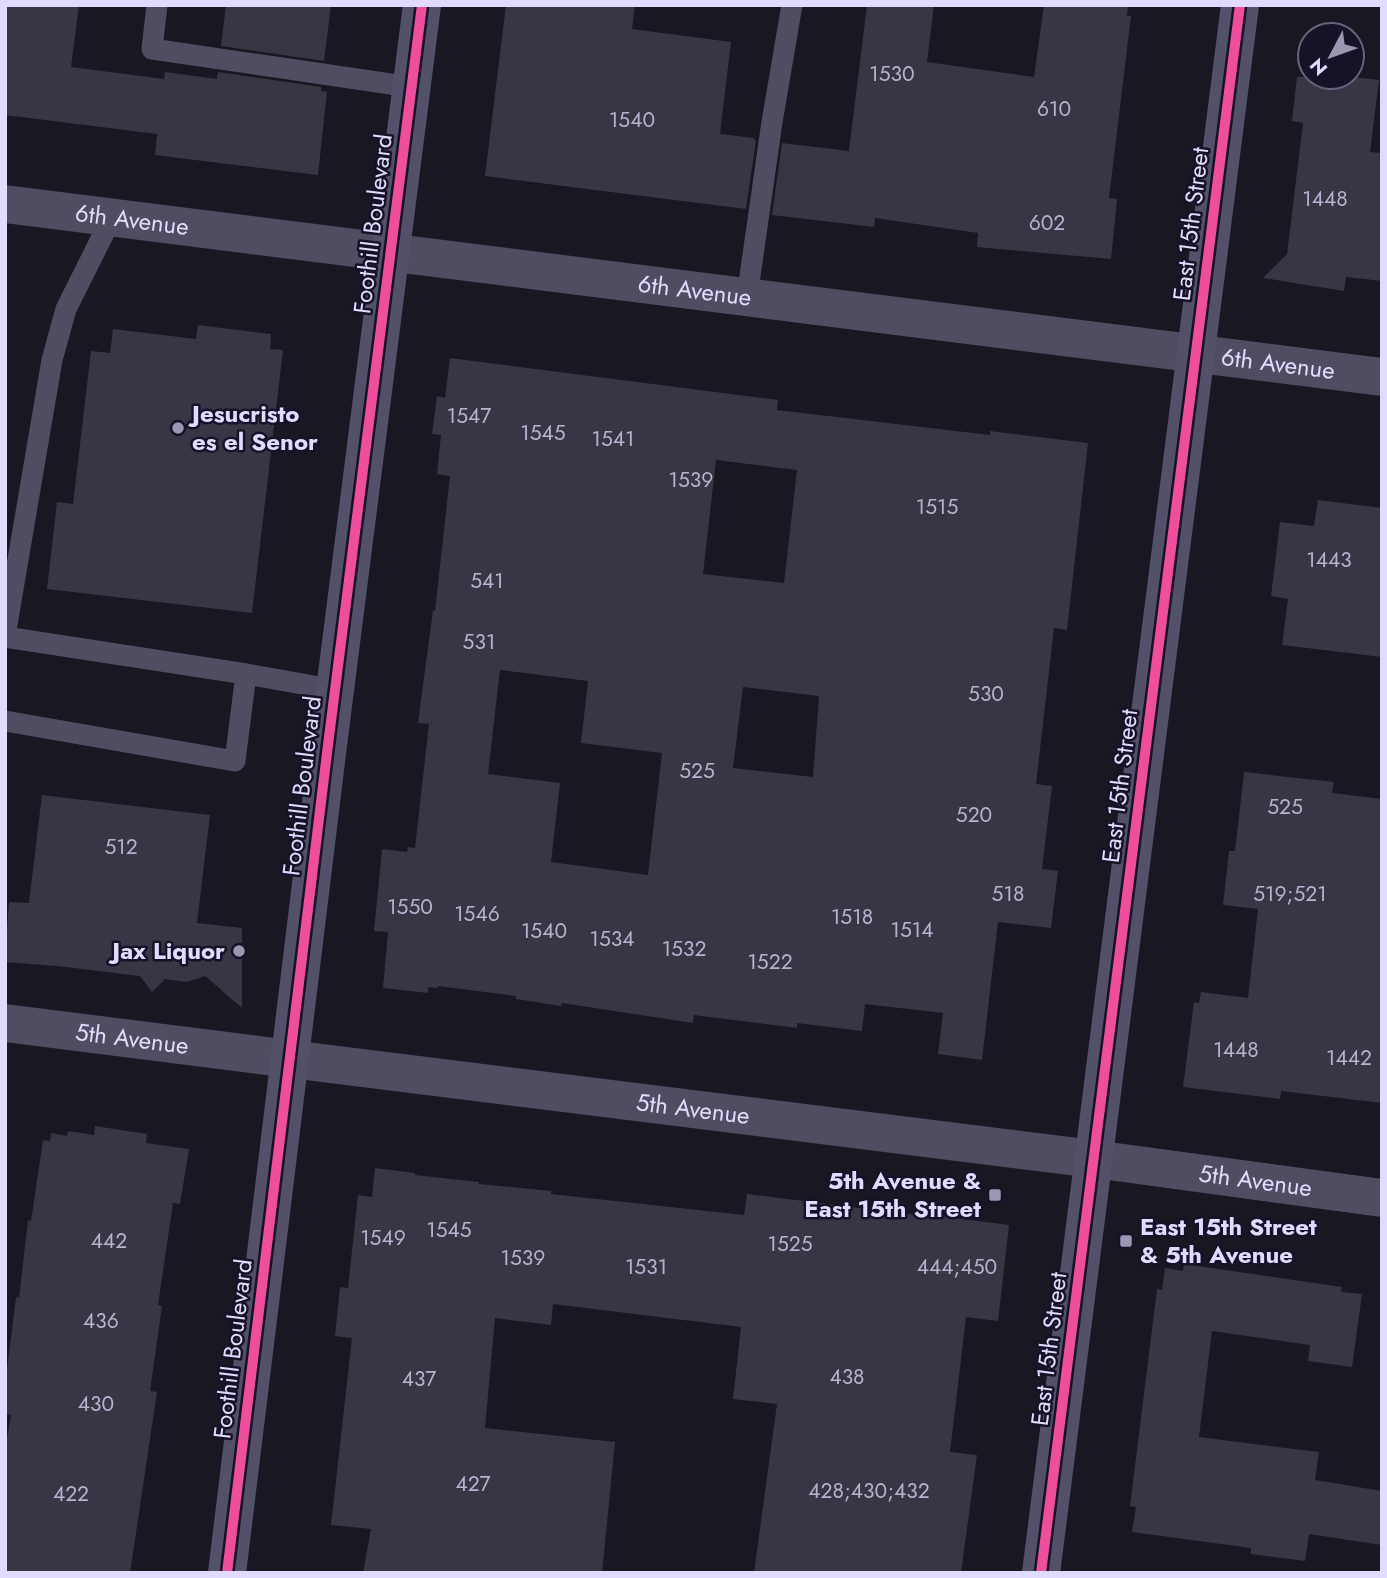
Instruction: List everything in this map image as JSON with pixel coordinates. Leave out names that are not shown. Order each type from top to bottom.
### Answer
[{"type":"main road","name":"Foothill Boulevard","points":[[227,1573],[422,5]]},
{"type":"main road","name":"East 15th Street","points":[[1041,1573],[1240,5]]},
{"type":"street","name":"6th Avenue","points":[[5,204],[1382,377]]},
{"type":"street","name":"5th Avenue","points":[[5,1023],[1094,1159],[1382,1198]]},
{"type":"lane","points":[[158,5],[152,49],[411,87]]},
{"type":"lane","points":[[747,297],[792,5]]},
{"type":"lane","points":[[112,217],[66,309],[52,360],[5,637],[336,690]]},
{"type":"lane","points":[[5,720],[235,761],[246,674]]},
{"type":"building","points":[[5,5],[79,5],[71,67],[164,79],[165,72],[217,79],[218,72],[321,87],[321,91],[327,92],[318,175],[155,155],[157,134],[5,115]]},
{"type":"building","points":[[226,5],[331,5],[324,61],[221,46]]},
{"type":"building","points":[[506,5],[635,5],[632,29],[731,42],[720,134],[756,140],[746,209],[485,176]]},
{"type":"building","points":[[867,5],[934,5],[927,62],[1034,77],[1044,5],[1128,5],[1127,16],[1131,16],[1109,198],[1117,199],[1111,259],[977,247],[978,233],[875,218],[874,227],[772,215],[782,143],[849,151]]},
{"type":"building","points":[[1366,79],[1379,80],[1370,152],[1382,153],[1382,281],[1346,277],[1344,291],[1263,278],[1287,254],[1303,123],[1292,121],[1296,86],[1296,91],[1366,91]]},
{"type":"building","name":"Jesucristo es el Senor","points":[[198,325],[271,334],[270,349],[283,350],[252,613],[47,589],[57,502],[73,504],[91,351],[110,353],[113,329],[196,339]]},
{"type":"building","points":[[450,358],[778,400],[777,410],[990,435],[990,431],[1088,443],[1067,630],[1054,628],[1036,784],[1052,786],[1042,869],[1058,871],[1051,928],[998,922],[982,1060],[938,1054],[943,1013],[865,1004],[862,1031],[797,1023],[797,1028],[694,1015],[693,1023],[562,1003],[561,1006],[516,999],[516,996],[438,986],[428,987],[428,993],[383,988],[388,932],[374,931],[382,849],[407,852],[408,847],[415,848],[429,724],[418,723],[433,610],[435,611],[450,476],[437,474],[441,435],[432,434],[437,396],[445,398]],"holes":[[[716,460],[797,470],[784,583],[703,574]],[[500,670],[588,681],[581,743],[662,753],[648,875],[551,862],[560,783],[488,774]],[[743,687],[819,696],[813,777],[733,768]]]},
{"type":"building","points":[[1318,500],[1382,508],[1382,657],[1282,645],[1288,599],[1271,596],[1280,522],[1314,526]]},
{"type":"building","points":[[1244,772],[1334,782],[1332,793],[1382,799],[1382,1103],[1281,1091],[1280,1099],[1183,1087],[1194,1002],[1199,1003],[1201,992],[1248,998],[1258,909],[1223,905],[1229,851],[1235,851]]},
{"type":"building","points":[[42,795],[210,815],[197,923],[242,928],[242,1008],[205,976],[187,982],[165,979],[152,992],[140,976],[5,962],[9,902],[29,903]]},
{"type":"building","points":[[95,1126],[147,1134],[146,1143],[189,1149],[180,1204],[173,1203],[158,1305],[162,1306],[150,1391],[157,1392],[130,1573],[5,1573],[5,1451],[11,1415],[5,1414],[5,1385],[16,1297],[19,1298],[28,1220],[31,1221],[43,1140],[50,1141],[51,1133],[67,1136],[68,1131],[94,1135]]},
{"type":"building","points":[[375,1168],[479,1184],[551,1191],[551,1194],[744,1215],[747,1194],[1009,1225],[998,1321],[966,1317],[950,1452],[977,1455],[961,1573],[754,1573],[777,1404],[733,1399],[741,1327],[553,1304],[551,1325],[495,1318],[485,1428],[615,1442],[602,1573],[363,1573],[371,1529],[331,1525],[352,1338],[335,1336],[340,1287],[348,1288],[358,1195],[372,1197]]},
{"type":"building","points":[[1184,1264],[1342,1287],[1341,1292],[1362,1294],[1352,1367],[1308,1361],[1310,1345],[1212,1331],[1199,1437],[1319,1452],[1315,1480],[1382,1491],[1382,1545],[1309,1534],[1305,1561],[1251,1554],[1251,1548],[1132,1532],[1136,1507],[1130,1506],[1157,1289],[1162,1290],[1165,1268],[1183,1271]]},
{"type":"cycle path","points":[[227,1573],[422,5]]},
{"type":"cycle path","points":[[1041,1573],[1240,5]]},
{"type":"place","name":"Jesucristo es el Senor","points":[[178,428]]},
{"type":"place","name":"Jax Liquor","points":[[239,951]]},
{"type":"place","name":"5th Avenue & East 15th Street","points":[[995,1195]]},
{"type":"place","name":"East 15th Street & 5th Avenue","points":[[1126,1241]]}]
